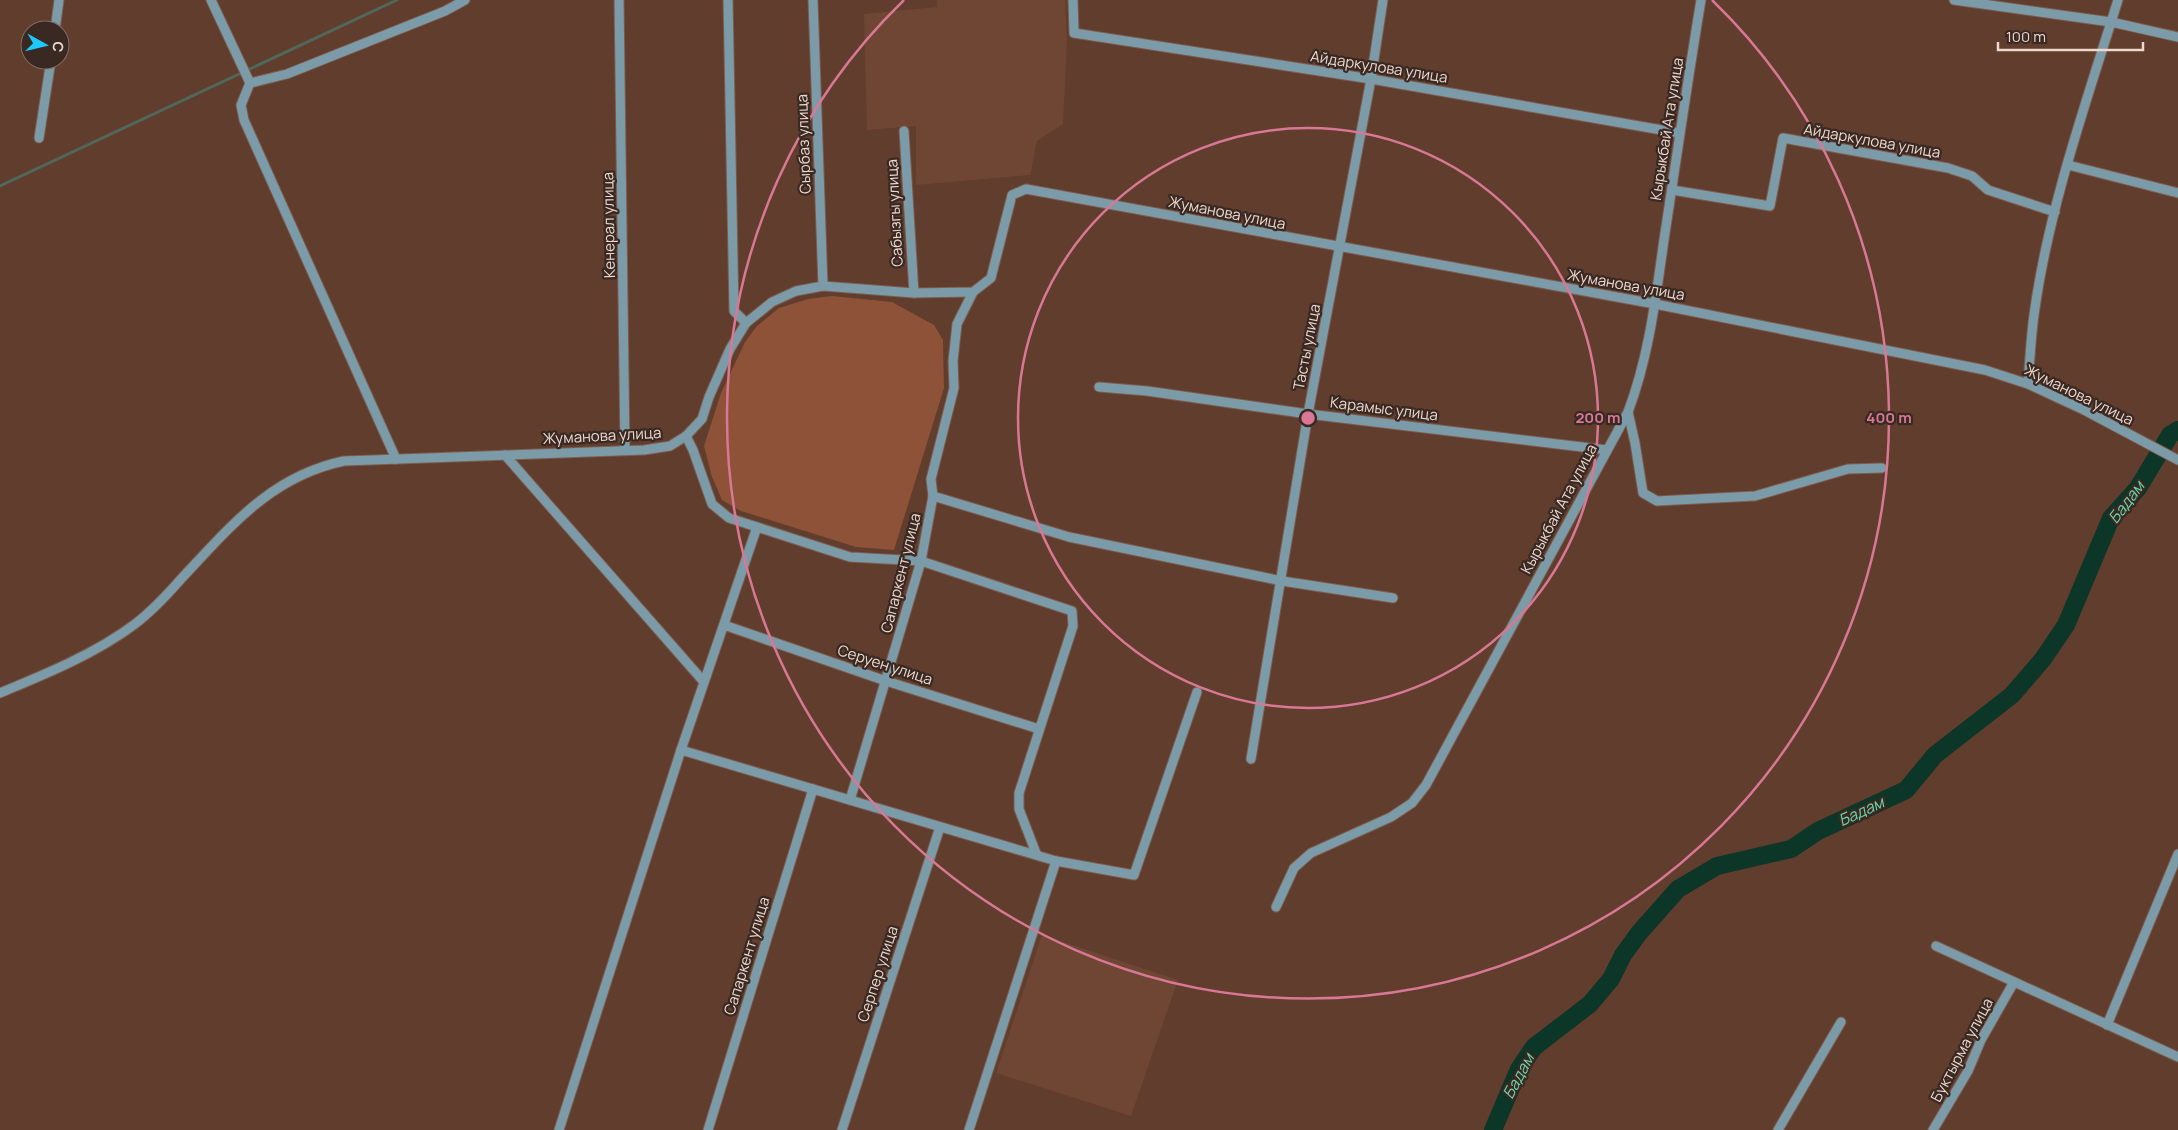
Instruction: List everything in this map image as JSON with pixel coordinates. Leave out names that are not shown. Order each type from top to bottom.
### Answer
[{"type":"street","points":[[56,20],[59,0]]},
{"type":"street","points":[[211,0],[250,83],[241,105],[244,120],[396,458]]},
{"type":"street","points":[[250,83],[287,74],[445,11],[465,0]]},
{"type":"street","name":"Кенерал улица","points":[[620,0],[625,450]]},
{"type":"street","points":[[728,0],[734,311],[746,323]]},
{"type":"street","name":"Сырбаз улица","points":[[813,0],[824,286]]},
{"type":"street","name":"Айдаркулова улица","points":[[1073,0],[1074,33],[1371,79],[1679,133]]},
{"type":"street","name":"Тасты улица","points":[[1251,759],[1282,581],[1308,414],[1340,248],[1384,0]]},
{"type":"street","name":"Кырыкбай Ата улица","points":[[1276,907],[1294,868],[1311,853],[1391,817],[1412,803],[1426,785],[1628,412],[1648,349],[1679,133],[1701,0]]},
{"type":"street","points":[[1954,0],[2111,22],[2178,37]]},
{"type":"street","points":[[2028,384],[2035,308],[2055,212],[2118,0]]},
{"type":"street","points":[[39,138],[49,70]]},
{"type":"street","name":"Сабызгы улица","points":[[904,131],[914,293]]},
{"type":"street","name":"Айдаркулова улица","points":[[1672,190],[1770,206],[1783,138],[1948,168],[1972,176],[1988,190],[2055,212]]},
{"type":"street","points":[[2068,165],[2178,193]]},
{"type":"street","name":"Жуманова улица","points":[[0,693],[81,657],[135,624],[158,604],[240,516],[278,487],[324,465],[344,461],[396,458],[625,450],[670,446],[686,436],[702,419],[709,397],[730,349],[746,323],[772,302],[796,291],[824,286],[914,293],[973,292],[991,278],[1012,195],[1026,189],[1340,248],[1655,304],[1985,370],[2028,384],[2084,410],[2178,460]]},
{"type":"street","name":"Сапаркент улица","points":[[850,800],[921,561],[933,496],[931,479],[954,388],[953,361],[956,324],[973,292]]},
{"type":"street","name":"Карамыс улица","points":[[1099,387],[1147,390],[1308,414],[1607,450]]},
{"type":"street","points":[[1628,412],[1643,493],[1657,501],[1755,496],[1848,469],[1882,468]]},
{"type":"street","points":[[686,436],[693,450],[712,504],[728,518],[850,557],[921,561],[1072,611],[1073,626],[1019,793],[1019,809],[1036,853]]},
{"type":"street","points":[[505,455],[704,682]]},
{"type":"street","points":[[933,496],[1069,537],[1282,581],[1393,598]]},
{"type":"street","points":[[559,1130],[681,750],[757,527]]},
{"type":"street","name":"Серуен улица","points":[[724,625],[886,681],[1039,728]]},
{"type":"street","points":[[681,750],[1056,860],[1134,875],[1196,692]]},
{"type":"street","name":"Сапаркент улица","points":[[708,1130],[813,789]]},
{"type":"street","name":"Серпер улица","points":[[842,1130],[940,827]]},
{"type":"street","points":[[2107,1025],[2178,854]]},
{"type":"street","points":[[969,1130],[1056,860]]},
{"type":"street","points":[[1936,946],[2178,1057]]},
{"type":"street","name":"Буктырма улица","points":[[1933,1130],[1968,1071],[1981,1040],[2014,982]]},
{"type":"street","points":[[1778,1130],[1841,1022]]},
{"type":"shaded area","points":[[937,0],[1065,0],[1067,41],[1063,124],[1037,141],[1030,175],[916,185],[916,126],[867,130],[864,14],[937,7]]},
{"type":"shaded area","points":[[832,296],[892,302],[934,325],[943,340],[944,388],[894,550],[856,547],[741,511],[722,500],[712,477],[704,446],[721,393],[745,342],[757,326],[779,308],[808,299]]},
{"type":"shaded area","points":[[1042,935],[1178,980],[1131,1116],[996,1073]]},
{"type":"waterway","points":[[0,186],[397,0]]},
{"type":"waterway","name":"Бадам","points":[[1493,1130],[1519,1069],[1534,1047],[1590,1004],[1611,979],[1623,955],[1639,933],[1678,889],[1717,866],[1791,849],[1818,831],[1906,790],[1935,755],[2012,695],[2043,659],[2066,625],[2111,518],[2138,488],[2170,435],[2178,430]]}]
